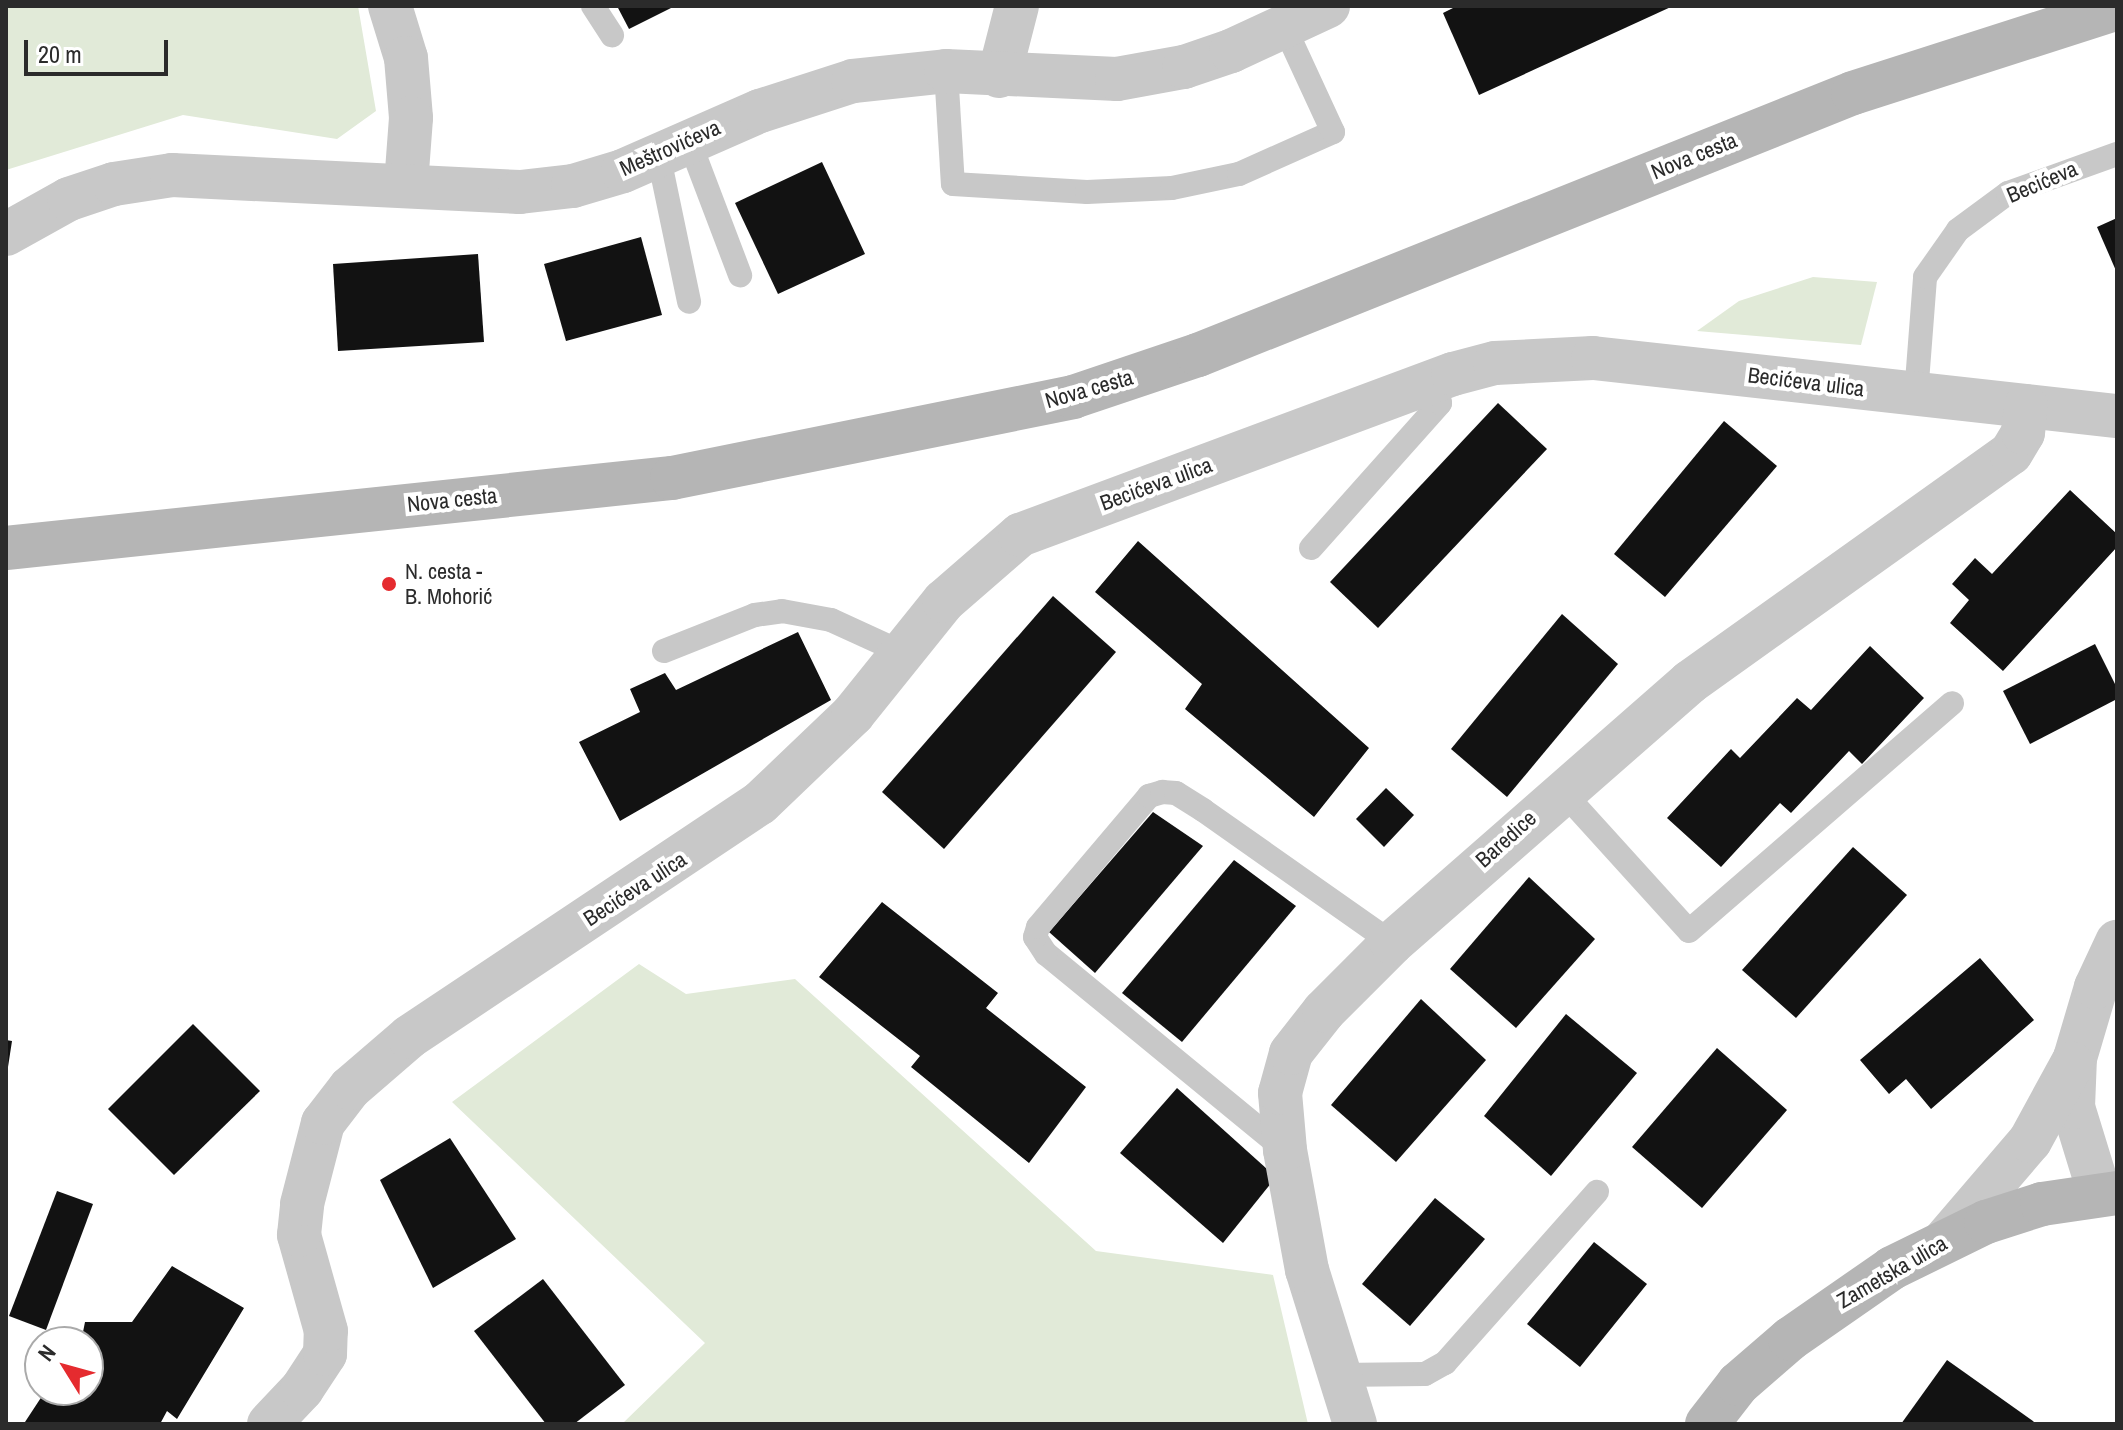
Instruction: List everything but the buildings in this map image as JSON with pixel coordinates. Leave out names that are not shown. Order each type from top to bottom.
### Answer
[{"type":"street","points":[[390,6],[406,58],[411,118],[406,184]]},
{"type":"street","points":[[999,76],[1017,6]]},
{"type":"street","name":"Meštrovićeva","points":[[6,234],[69,199],[114,184],[172,175],[406,184],[520,192],[573,186],[623,171],[673,146],[853,81],[946,71],[999,76],[1117,79],[1184,67],[1285,28],[1328,6]]},
{"type":"street","name":"Nova cesta","points":[[10,542],[672,478],[1073,397],[1198,355],[1853,93],[2117,8]]},
{"type":"street","name":"Becićeva ulica","points":[[269,1424],[302,1389],[325,1354],[326,1331],[299,1235],[310,1162],[323,1123],[376,1063],[760,803],[853,714],[944,601],[1020,535],[1436,380],[1495,363],[1593,358],[2117,416]]},
{"type":"street","name":"Baredice","points":[[1355,1424],[1337,1375],[1307,1270],[1285,1150],[1280,1093],[1291,1053],[1324,1011],[1392,943],[1561,790],[1690,682],[2011,453],[2023,433],[2026,406]]},
{"type":"street","points":[[1945,1240],[2030,1141],[2075,1058],[2096,987],[2117,942]]},
{"type":"street","points":[[2075,1058],[2073,1107],[2111,1188]]},
{"type":"street","name":"Zametska ulica","points":[[1707,1424],[1738,1384],[1790,1339],[1869,1282],[1945,1240],[2042,1204],[2111,1188]]},
{"type":"lane","points":[[593,6],[612,35]]},
{"type":"lane","points":[[946,71],[953,184],[1087,192],[1172,188],[1239,174],[1333,132],[1285,28]]},
{"type":"lane","points":[[673,146],[740,275]]},
{"type":"lane","points":[[673,146],[689,302]]},
{"type":"lane","name":"Becićeva","points":[[1916,395],[1925,277],[1958,230],[2008,193],[2117,154]]},
{"type":"lane","points":[[1311,548],[1440,403],[1436,380]]},
{"type":"lane","points":[[664,651],[755,615],[782,611],[831,620],[903,653]]},
{"type":"lane","points":[[1561,790],[1689,931],[1952,703]]},
{"type":"lane","points":[[1285,1150],[1046,954],[1035,937],[1038,927],[1149,796],[1162,792],[1176,793],[1203,810],[1392,943]]},
{"type":"lane","points":[[1337,1375],[1425,1374],[1445,1363],[1597,1192]]},
{"type":"green space","points":[[6,6],[358,6],[376,111],[337,139],[183,115],[6,170]]},
{"type":"green space","points":[[1813,277],[1877,282],[1861,345],[1697,331],[1739,301]]},
{"type":"green space","points":[[639,964],[686,994],[795,979],[1096,1251],[1273,1275],[1308,1424],[622,1424],[705,1343],[452,1102]]},
{"type":"place","name":"N. cesta - B. Mohorić","points":[[389,584]]}]
